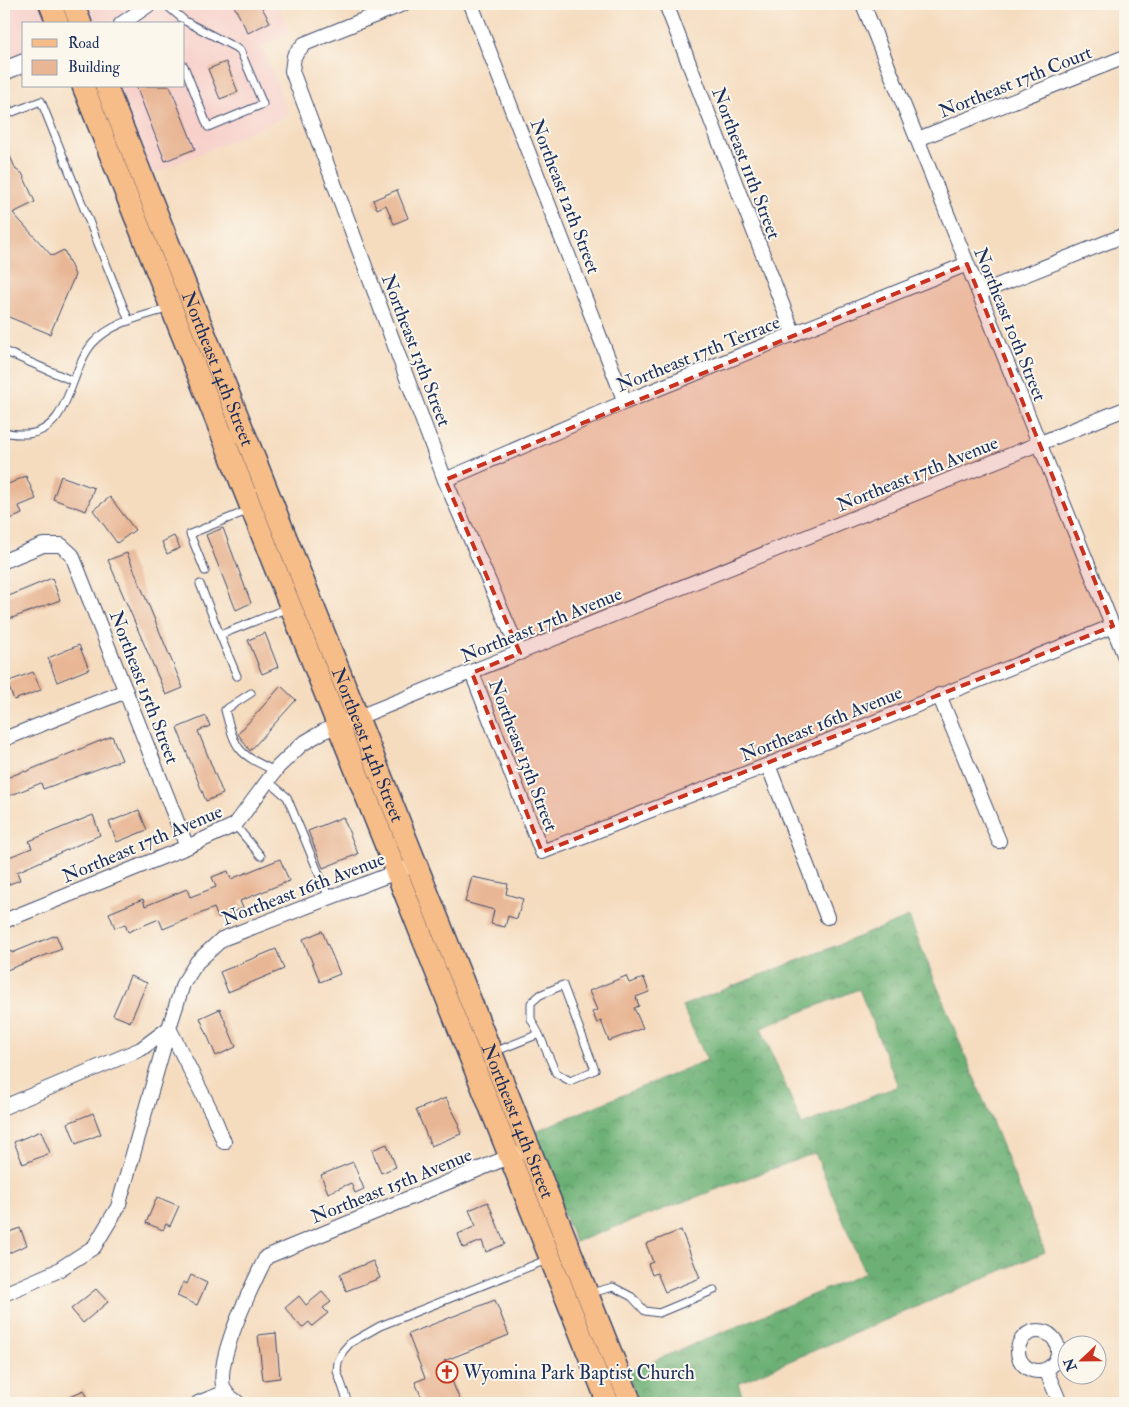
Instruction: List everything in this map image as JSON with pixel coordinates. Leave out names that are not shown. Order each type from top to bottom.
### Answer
[{"type":"main road","points":[[50,4],[57,22]]},
{"type":"main road","points":[[73,4],[80,22]]},
{"type":"main road","name":"Northeast 14th Street","points":[[84,88],[181,304],[358,718],[406,868],[510,1157],[608,1403]]},
{"type":"main road","name":"Northeast 14th Street","points":[[107,88],[251,509],[338,726],[492,1053],[631,1403]]},
{"type":"street","points":[[124,22],[150,4]]},
{"type":"street","name":"Northeast 13th Street","points":[[403,4],[304,44],[294,56],[292,71],[445,480],[520,653]]},
{"type":"street","name":"Northeast 12th Street","points":[[471,4],[625,402]]},
{"type":"street","name":"Northeast 11th Street","points":[[666,4],[794,335]]},
{"type":"street","name":"Northeast 10th Street","points":[[863,4],[1125,657]]},
{"type":"street","name":"Northeast 17th Court","points":[[918,139],[1125,57]]},
{"type":"street","points":[[4,71],[22,64]]},
{"type":"street","points":[[979,293],[1125,234]]},
{"type":"street","name":"Northeast 17th Terrace","points":[[445,480],[625,402],[967,264]]},
{"type":"street","name":"Northeast 17th Avenue","points":[[4,921],[187,847],[235,825],[271,776],[302,744],[338,726],[1125,409]]},
{"type":"street","name":"Northeast 15th Street","points":[[4,561],[43,545],[61,545],[72,555],[187,847]]},
{"type":"street","name":"Northeast 16th Avenue","points":[[542,852],[768,765],[1113,626]]},
{"type":"street","name":"Northeast 13th Street","points":[[472,673],[542,852]]},
{"type":"street","points":[[4,740],[126,691]]},
{"type":"street","points":[[939,695],[999,841]]},
{"type":"street","points":[[768,765],[828,917]]},
{"type":"street","name":"Northeast 16th Avenue","points":[[4,1294],[55,1272],[94,1247],[118,1207],[183,984],[197,962],[222,940],[406,868]]},
{"type":"street","points":[[4,1107],[141,1049],[169,1028],[213,1115],[224,1142]]},
{"type":"street","name":"Northeast 15th Avenue","points":[[226,1392],[221,1371],[238,1317],[266,1257],[530,1149]]},
{"type":"street","points":[[1046,1370],[1060,1403]]},
{"type":"street","points":[[198,1403],[226,1392],[238,1403]]},
{"type":"lane","points":[[165,4],[184,22]]},
{"type":"lane","points":[[185,22],[240,50],[263,104],[208,127],[185,69]]},
{"type":"lane","points":[[4,98],[7,114],[41,101],[129,321]]},
{"type":"lane","points":[[4,431],[18,434],[34,434],[45,430],[55,420],[64,404],[73,381],[92,344],[102,334],[129,321],[181,304]]},
{"type":"lane","points":[[4,351],[73,381]]},
{"type":"lane","points":[[205,571],[190,534],[251,509]]},
{"type":"lane","points":[[200,584],[237,676]]},
{"type":"lane","points":[[220,636],[290,606]]},
{"type":"lane","points":[[251,693],[225,710],[233,740],[245,757],[271,776],[287,797],[329,898]]},
{"type":"lane","points":[[235,825],[260,856]]},
{"type":"lane","points":[[563,985],[595,1070],[570,1081],[556,1073],[539,1034],[531,1019],[531,1003],[540,995],[563,985]]},
{"type":"lane","points":[[492,1053],[539,1034]]},
{"type":"lane","points":[[348,1403],[337,1371],[340,1357],[350,1342],[380,1326],[550,1258]]},
{"type":"lane","points":[[588,1294],[613,1287],[632,1297],[645,1311],[659,1313],[714,1290]]},
{"type":"highlighted area","points":[[967,264],[1113,626],[542,852],[472,673],[520,653],[445,480]]},
{"type":"shaded area","points":[[4,4],[43,4],[50,22],[22,22],[22,56],[4,63]]},
{"type":"shaded area","points":[[81,4],[141,4],[110,22],[88,22]]},
{"type":"shaded area","points":[[160,4],[278,4],[290,34],[262,46],[289,115],[149,176],[115,88],[185,88],[185,22],[136,22]]},
{"type":"green space","points":[[909,917],[1045,1252],[738,1383],[745,1403],[639,1403],[627,1372],[865,1273],[815,1153],[575,1242],[531,1133],[707,1060],[682,1006]],"holes":[[[859,989],[898,1086],[802,1125],[761,1028]]]},
{"type":"building","points":[[233,4],[260,4],[270,22],[248,33]]},
{"type":"building","points":[[226,62],[238,92],[220,99],[208,69]]},
{"type":"building","points":[[137,88],[171,88],[195,149],[165,161]]},
{"type":"building","points":[[4,142],[16,170],[22,173],[35,202],[13,213],[52,256],[64,250],[75,275],[50,334],[4,315],[4,228],[10,214],[4,217]]},
{"type":"building","points":[[397,190],[408,218],[394,224],[386,205],[377,209],[373,200]]},
{"type":"building","points":[[26,476],[36,499],[19,506],[22,514],[6,521],[4,516],[4,486]]},
{"type":"building","points":[[61,476],[94,488],[86,511],[53,499]]},
{"type":"building","points":[[110,497],[135,530],[117,543],[93,510]]},
{"type":"building","points":[[223,528],[251,603],[236,610],[206,535]]},
{"type":"building","points":[[174,536],[180,548],[167,554],[162,542]]},
{"type":"building","points":[[127,553],[183,688],[166,695],[108,560]]},
{"type":"building","points":[[52,578],[60,600],[4,621],[4,598]]},
{"type":"building","points":[[265,633],[278,667],[262,674],[248,640]]},
{"type":"building","points":[[79,645],[89,669],[57,682],[48,658]]},
{"type":"building","points":[[33,672],[41,690],[14,700],[7,682]]},
{"type":"building","points":[[281,686],[296,700],[250,751],[238,734]]},
{"type":"building","points":[[206,716],[210,726],[198,731],[223,794],[206,801],[177,728]]},
{"type":"building","points":[[112,736],[122,760],[43,789],[41,783],[4,798],[4,779]]},
{"type":"building","points":[[139,810],[147,830],[117,842],[109,822]]},
{"type":"building","points":[[93,815],[100,835],[17,872],[20,880],[4,886],[4,859],[32,848],[29,841]]},
{"type":"building","points":[[343,817],[358,854],[323,868],[308,831]]},
{"type":"building","points":[[280,859],[289,881],[240,901],[243,908],[218,918],[214,908],[163,929],[159,919],[128,932],[125,924],[115,928],[109,913],[143,899],[145,906],[187,889],[190,897],[216,887],[212,877],[228,871],[231,879]]},
{"type":"building","points":[[472,877],[508,884],[506,894],[523,899],[517,919],[508,916],[505,927],[491,924],[494,910],[465,902]]},
{"type":"building","points":[[322,931],[340,974],[320,982],[303,939]]},
{"type":"building","points":[[56,935],[62,949],[4,971],[4,954],[11,951],[12,953]]},
{"type":"building","points":[[276,949],[284,969],[228,992],[220,972]]},
{"type":"building","points":[[130,976],[147,983],[130,1022],[113,1015]]},
{"type":"building","points":[[626,976],[629,983],[644,978],[649,992],[636,997],[639,1006],[634,1008],[643,1028],[609,1041],[601,1021],[597,1023],[592,1012],[597,1010],[589,991]]},
{"type":"building","points":[[220,1009],[236,1047],[216,1056],[200,1018]]},
{"type":"building","points":[[446,1098],[460,1125],[458,1126],[461,1134],[431,1146],[416,1110]]},
{"type":"building","points":[[93,1113],[101,1134],[76,1144],[68,1123]]},
{"type":"building","points":[[41,1131],[50,1153],[23,1164],[14,1142]]},
{"type":"building","points":[[387,1144],[396,1167],[381,1173],[372,1150]]},
{"type":"building","points":[[353,1162],[364,1189],[355,1193],[351,1183],[328,1193],[321,1175]]},
{"type":"building","points":[[157,1197],[179,1206],[170,1226],[166,1224],[163,1230],[146,1223]]},
{"type":"building","points":[[488,1202],[505,1244],[486,1252],[482,1241],[463,1248],[458,1234],[476,1226],[469,1210]]},
{"type":"building","points":[[20,1228],[27,1245],[4,1255],[4,1234]]},
{"type":"building","points":[[681,1230],[700,1278],[665,1292],[657,1273],[652,1275],[648,1264],[653,1262],[646,1244]]},
{"type":"building","points":[[373,1261],[380,1278],[346,1291],[340,1274]]},
{"type":"building","points":[[191,1275],[207,1283],[197,1305],[177,1296],[183,1282],[187,1284]]},
{"type":"building","points":[[96,1289],[108,1302],[83,1323],[71,1309]]},
{"type":"building","points":[[322,1292],[331,1302],[323,1308],[328,1313],[312,1326],[309,1322],[302,1328],[285,1308],[299,1296],[306,1305]]},
{"type":"building","points":[[495,1300],[509,1335],[444,1361],[461,1403],[424,1403],[415,1382],[425,1378],[408,1334]]},
{"type":"building","points":[[276,1333],[280,1378],[263,1380],[258,1335]]},
{"type":"building","points":[[84,1390],[90,1403],[54,1403]]},
{"type":"place","name":"Wyomina Park Baptist Church","points":[[447,1372]]}]
